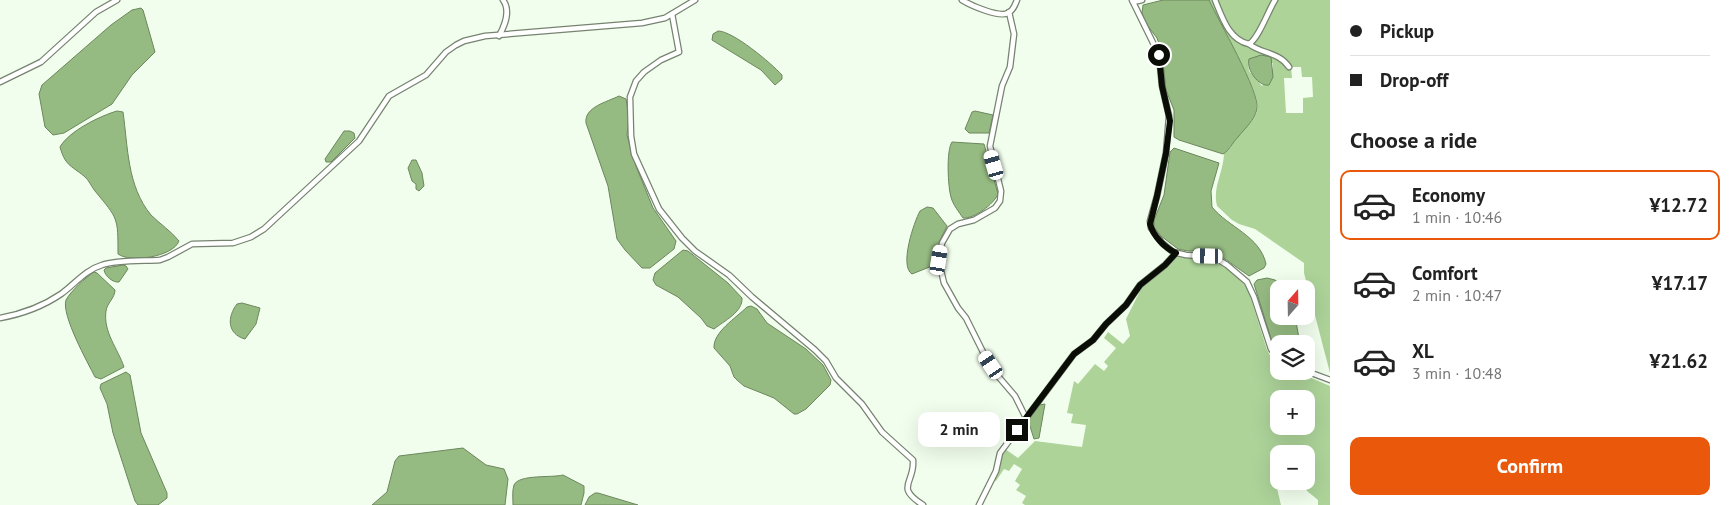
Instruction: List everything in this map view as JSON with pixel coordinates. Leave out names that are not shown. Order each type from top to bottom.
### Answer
[{"type":"street","points":[[0,82],[41,62],[96,12],[117,0]]},
{"type":"street","points":[[499,36],[507,15],[506,5],[503,0]]},
{"type":"street","points":[[0,318],[33,310],[45,304],[62,293],[86,272],[102,265],[160,260],[192,244],[233,243],[256,235],[352,149],[364,135],[384,102],[392,94],[426,75],[446,52],[469,39],[642,23],[658,20],[672,14],[695,0]]},
{"type":"street","points":[[962,0],[987,10],[1004,14],[1009,12],[1017,0]]},
{"type":"street","points":[[1142,0],[1133,1],[1159,55],[1162,86],[1169,116],[1166,153],[1150,224],[1153,232],[1162,243],[1176,253],[1214,257],[1228,265],[1247,282],[1254,297],[1270,346]]},
{"type":"street","points":[[1215,0],[1232,33],[1238,40],[1278,56],[1289,67]]},
{"type":"street","points":[[1249,44],[1256,38],[1275,0]]},
{"type":"street","points":[[1009,12],[1014,34],[1010,67],[1002,86],[990,146],[1001,191],[1000,201],[995,208],[974,220],[958,224],[950,229],[942,243],[939,262],[944,283],[966,318],[985,356],[1015,396],[1026,418]]},
{"type":"street","points":[[672,14],[678,52],[648,68],[636,82],[630,97],[631,136],[634,154],[658,209],[695,251],[729,275],[775,317],[806,340],[824,359],[836,378],[862,404],[882,432],[913,460],[907,488],[910,495],[923,505]]},
{"type":"street","points":[[979,505],[996,471],[1000,453],[1074,354],[1093,340],[1106,324],[1126,305],[1140,285],[1165,265],[1176,253]]},
{"type":"street","points":[[1315,374],[1330,380]]},
{"type":"shaded area","points":[[1163,0],[1209,0],[1252,88],[1256,101],[1256,113],[1223,154],[1174,137],[1174,110],[1166,90],[1162,52],[1157,38],[1144,21],[1142,13],[1143,5]]},
{"type":"shaded area","points":[[1209,0],[1330,0],[1330,373],[1315,315],[1315,280],[1306,280],[1304,263],[1255,229],[1232,220],[1217,206],[1216,193],[1224,153],[1257,113],[1257,100]],"holes":[[[1248,63],[1273,63],[1273,69],[1262,86],[1249,71]],[[1291,67],[1301,67],[1302,77],[1312,77],[1313,97],[1303,98],[1303,113],[1286,113],[1284,78],[1292,78]]]},
{"type":"shaded area","points":[[141,8],[155,52],[132,75],[112,104],[64,133],[53,135],[45,127],[39,94],[42,85],[111,25],[132,10]]},
{"type":"shaded area","points":[[718,31],[733,36],[752,48],[782,75],[782,79],[775,85],[761,70],[712,40],[713,34]]},
{"type":"shaded area","points":[[1261,55],[1271,57],[1273,77],[1269,85],[1257,81],[1249,68],[1249,59]]},
{"type":"shaded area","points":[[619,96],[626,99],[629,116],[627,135],[636,166],[653,208],[676,241],[674,249],[650,268],[642,268],[617,239],[608,186],[586,123],[586,117],[592,109]]},
{"type":"shaded area","points":[[117,111],[123,112],[130,166],[137,192],[151,215],[179,241],[175,247],[160,255],[132,258],[118,254],[117,225],[112,213],[86,178],[66,161],[60,147],[70,135],[94,120]]},
{"type":"shaded area","points":[[972,112],[993,115],[989,133],[969,133],[965,129]]},
{"type":"shaded area","points":[[344,131],[354,133],[355,138],[331,162],[326,162],[325,159]]},
{"type":"shaded area","points":[[952,142],[984,144],[998,194],[983,210],[967,218],[963,218],[958,211],[950,192],[948,161]]},
{"type":"shaded area","points":[[1174,148],[1219,163],[1211,191],[1212,207],[1257,246],[1263,254],[1266,264],[1264,268],[1249,276],[1218,254],[1210,251],[1178,249],[1157,233],[1154,227],[1154,220],[1164,195],[1170,152]]},
{"type":"shaded area","points":[[412,160],[416,160],[422,173],[424,186],[419,191],[416,189],[416,184],[412,181],[408,168]]},
{"type":"shaded area","points":[[927,207],[933,208],[947,226],[940,240],[937,264],[912,274],[908,269],[907,262],[909,244],[914,224],[920,211]]},
{"type":"shaded area","points":[[683,250],[688,251],[728,283],[742,298],[736,312],[714,329],[707,326],[678,297],[656,285],[653,280],[655,273]]},
{"type":"shaded area","points":[[1177,257],[1209,260],[1231,272],[1248,289],[1270,355],[1270,380],[1315,380],[1330,386],[1330,505],[1318,505],[1318,500],[1306,490],[1315,490],[1315,445],[1270,445],[1270,490],[1277,490],[1281,505],[1025,505],[1022,503],[1026,496],[1016,490],[1020,485],[1015,481],[1022,469],[1014,464],[1009,471],[1004,469],[996,481],[994,480],[1002,452],[1005,449],[1018,458],[1035,441],[1082,447],[1086,425],[1071,423],[1073,414],[1067,413],[1074,381],[1078,384],[1095,364],[1104,371],[1108,366],[1104,362],[1116,348],[1104,338],[1108,332],[1123,344],[1130,336],[1126,319],[1142,287]]},
{"type":"shaded area","points":[[123,265],[128,269],[119,282],[108,277],[104,270],[106,268]]},
{"type":"shaded area","points":[[94,272],[115,290],[106,311],[106,319],[109,333],[124,367],[101,379],[95,377],[81,350],[67,316],[66,307],[66,300],[71,293]]},
{"type":"shaded area","points":[[1267,278],[1275,280],[1270,280],[1270,325],[1297,325],[1298,335],[1270,335],[1254,284],[1257,280]]},
{"type":"shaded area","points":[[242,303],[260,308],[256,324],[245,339],[235,333],[230,324],[234,309],[237,304]]},
{"type":"shaded area","points":[[751,306],[757,309],[767,323],[806,349],[823,365],[831,380],[830,385],[806,409],[797,414],[794,414],[774,398],[744,386],[734,377],[730,366],[714,348],[717,336],[721,331],[747,307]]},
{"type":"shaded area","points":[[126,372],[130,375],[141,433],[167,493],[167,498],[158,505],[138,505],[135,501],[113,433],[107,404],[100,388],[101,384]]},
{"type":"shaded area","points":[[1045,404],[1039,438],[1034,439],[1028,420],[1039,405]]},
{"type":"shaded area","points":[[463,448],[486,465],[504,469],[508,479],[505,505],[372,505],[387,492],[395,461],[399,456]]},
{"type":"shaded area","points":[[563,475],[584,486],[581,505],[513,505],[513,487],[522,479]]},
{"type":"shaded area","points":[[595,493],[638,505],[585,505],[589,497]]},
{"type":"route","points":[[1017,430],[1074,354],[1093,340],[1106,324],[1126,305],[1137,288],[1165,265],[1176,253],[1162,243],[1153,232],[1150,224],[1166,153],[1170,121],[1162,86],[1159,55]]}]
